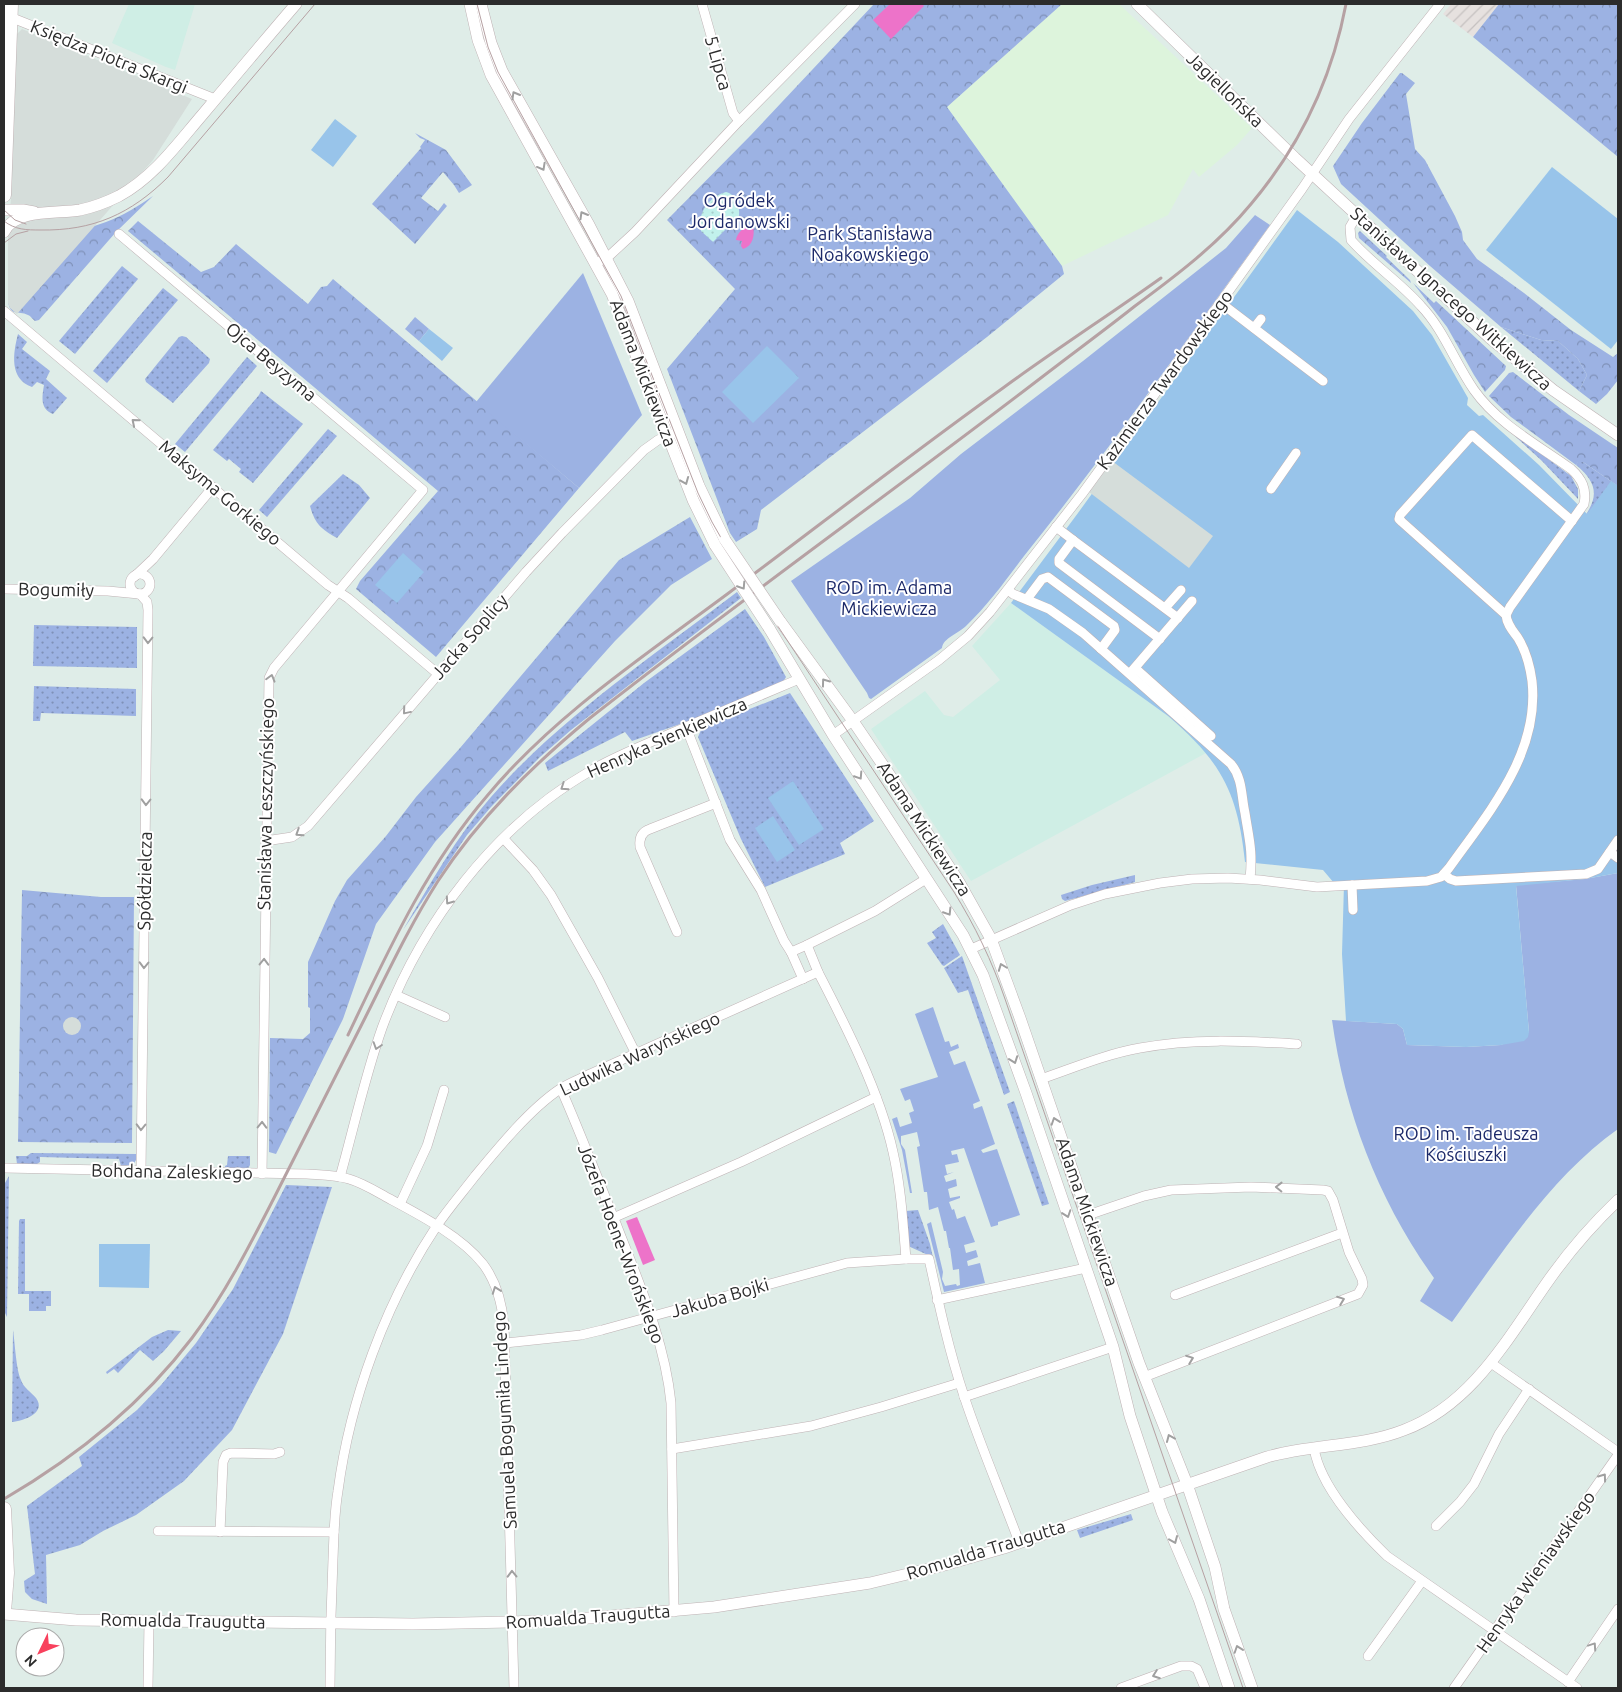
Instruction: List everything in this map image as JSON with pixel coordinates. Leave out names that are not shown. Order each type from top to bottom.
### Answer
[{"type":"main road","points":[[4,195],[8,12]]},
{"type":"main road","points":[[4,1520],[7,1564],[4,1613]]},
{"type":"street","points":[[4,210],[23,210],[38,213],[68,212],[90,208],[131,189],[158,166],[296,4]]},
{"type":"street","name":"Adama Mickiewicza","points":[[470,4],[478,40],[491,75],[635,317],[720,542],[853,721],[957,879],[991,939],[1144,1377],[1187,1484],[1215,1567],[1224,1609],[1252,1688]]},
{"type":"street","name":"Adama Mickiewicza","points":[[481,4],[491,43],[502,71],[601,260],[618,309],[693,500],[720,542],[833,735],[971,949],[983,975],[1113,1347],[1130,1416],[1156,1494],[1199,1599],[1229,1688]]},
{"type":"street","name":"5 Lipca","points":[[702,4],[730,106],[739,121]]},
{"type":"street","points":[[601,260],[635,232],[739,121],[855,4]]},
{"type":"street","name":"Jagiellońska","points":[[1138,4],[1313,174]]},
{"type":"street","name":"Kazimierza Twardowskiego","points":[[853,721],[930,667],[982,622],[1054,530],[1221,303],[1313,174],[1349,119],[1440,4]]},
{"type":"street","name":"Księdza Piotra Skargi","points":[[8,12],[215,99]]},
{"type":"street","name":"Stanisława Ignacego Witkiewicza","points":[[1313,174],[1520,364],[1618,436]]},
{"type":"street","points":[[4,232],[8,224],[13,221],[38,213]]},
{"type":"street","points":[[1358,215],[1350,227],[1352,240],[1422,306],[1439,329],[1468,380],[1482,400],[1500,417],[1571,469],[1584,485],[1584,504],[1506,615]]},
{"type":"street","name":"Ojca Beyzyma","points":[[119,234],[423,490]]},
{"type":"street","points":[[1221,303],[1323,381]]},
{"type":"street","name":"Maksyma Gorkiego","points":[[4,311],[328,585],[348,598],[438,674]]},
{"type":"street","points":[[1254,328],[1261,319]]},
{"type":"street","name":"Jacka Soplicy","points":[[266,841],[292,837],[308,826],[526,572],[575,519],[644,450],[667,435],[679,431]]},
{"type":"street","points":[[971,949],[1055,911],[1112,892],[1149,885],[1192,879],[1250,879],[1318,887],[1437,879],[1444,874],[1508,783],[1518,765],[1529,728],[1532,697],[1529,665],[1526,654],[1508,624],[1506,615],[1402,522],[1399,519],[1400,514],[1472,435],[1475,435],[1572,521]]},
{"type":"street","points":[[1271,489],[1296,453]]},
{"type":"street","name":"Bogumiły","points":[[108,591],[123,588],[153,559],[213,487]]},
{"type":"street","name":"Stanisława Leszczyńskiego","points":[[262,1174],[269,678],[274,668],[423,490]]},
{"type":"street","points":[[1054,530],[1178,618]]},
{"type":"street","points":[[1071,542],[1059,559],[1059,563],[1160,639]]},
{"type":"street","points":[[150,583],[144,575],[138,575],[132,579],[132,590],[139,594],[147,592],[150,583],[149,570],[153,559]]},
{"type":"street","points":[[1027,599],[1042,579],[1048,577],[1114,626],[1115,630],[1101,649]]},
{"type":"street","name":"Bogumiły","points":[[4,589],[108,591],[139,594]]},
{"type":"street","points":[[1008,590],[1049,609],[1083,633],[1211,736]]},
{"type":"street","points":[[1165,608],[1181,590]]},
{"type":"street","name":"Spółdzielcza","points":[[139,594],[147,602],[148,610],[141,1171]]},
{"type":"street","points":[[1132,672],[1192,600]]},
{"type":"street","points":[[1132,672],[1236,771],[1242,788],[1244,812],[1251,845],[1250,879]]},
{"type":"street","name":"Henryka Sienkiewicza","points":[[340,1177],[376,1046],[396,995],[415,957],[450,899],[468,876],[534,811],[557,792],[577,779],[616,757],[799,679]]},
{"type":"street","points":[[833,735],[853,721]]},
{"type":"street","points":[[686,726],[730,840],[761,890],[803,979]]},
{"type":"street","points":[[677,932],[640,847],[641,837],[646,830],[716,803]]},
{"type":"street","points":[[504,839],[533,870],[551,895],[598,978],[636,1054]]},
{"type":"street","points":[[1444,874],[1456,881],[1586,874],[1598,869],[1618,840]]},
{"type":"street","points":[[1610,852],[1618,858]]},
{"type":"street","points":[[791,952],[875,911],[926,879]]},
{"type":"street","points":[[1347,885],[1352,910]]},
{"type":"street","points":[[807,945],[876,1097],[894,1152],[906,1259]]},
{"type":"street","name":"Ludwika Waryńskiego","points":[[330,1688],[330,1623],[334,1532],[337,1493],[344,1455],[355,1409],[384,1325],[418,1257],[437,1225],[499,1148],[533,1112],[561,1089],[818,972]]},
{"type":"street","points":[[396,995],[444,1017]]},
{"type":"street","points":[[1041,1079],[1126,1051],[1182,1042],[1236,1041],[1297,1044]]},
{"type":"street","name":"Józefa Hoene-Wrońskiego","points":[[561,1089],[652,1318],[668,1382],[672,1449],[674,1612]]},
{"type":"street","points":[[400,1204],[427,1146],[444,1090]]},
{"type":"street","points":[[613,1218],[749,1158],[876,1097]]},
{"type":"street","name":"Bohdana Zaleskiego","points":[[4,1168],[340,1177]]},
{"type":"street","name":"Samuela Bogumiła Lindego","points":[[340,1177],[362,1184],[437,1225],[474,1255],[489,1274],[501,1306],[505,1343],[514,1688]]},
{"type":"street","points":[[1088,1215],[1144,1196],[1172,1190],[1251,1187],[1317,1188],[1328,1191],[1331,1195],[1342,1233],[1362,1280],[1363,1285],[1358,1294],[1144,1377]]},
{"type":"street","points":[[1156,1494],[1275,1454],[1376,1438],[1415,1426],[1436,1414],[1473,1384],[1491,1363],[1568,1255],[1600,1217],[1618,1200]]},
{"type":"street","points":[[1175,1295],[1342,1233]]},
{"type":"street","name":"Jakuba Bojki","points":[[505,1343],[590,1333],[652,1318],[847,1263],[929,1259],[937,1300]]},
{"type":"street","points":[[1019,1542],[959,1383],[937,1300],[1086,1268]]},
{"type":"street","points":[[964,1397],[1113,1347]]},
{"type":"street","points":[[1491,1363],[1618,1454]]},
{"type":"street","points":[[672,1449],[811,1426],[880,1408],[959,1383]]},
{"type":"street","points":[[1436,1526],[1460,1502],[1474,1484],[1502,1428],[1529,1389]]},
{"type":"street","points":[[1314,1448],[1317,1461],[1325,1477],[1356,1522],[1387,1556],[1576,1688]]},
{"type":"street","points":[[220,1532],[223,1462],[226,1456],[231,1453],[274,1454],[280,1452]]},
{"type":"street","name":"Henryka Wieniawskiego","points":[[1454,1688],[1618,1454]]},
{"type":"street","name":"Romualda Traugutta","points":[[4,1613],[70,1619],[149,1621],[513,1623],[674,1612],[750,1603],[870,1583],[950,1564],[1156,1494]]},
{"type":"street","points":[[158,1531],[334,1532]]},
{"type":"street","points":[[1368,1656],[1422,1581]]},
{"type":"street","points":[[1568,1682],[1618,1609]]},
{"type":"street","points":[[148,1688],[149,1621]]},
{"type":"street","points":[[1121,1688],[1181,1666],[1191,1666],[1200,1673],[1205,1688]]},
{"type":"shaded area","points":[[129,4],[195,4],[175,70],[112,43]]},
{"type":"shaded area","points":[[890,4],[922,4],[924,6],[891,39],[873,20]]},
{"type":"shaded area","points":[[1062,4],[1119,4],[1252,128],[1237,145],[1199,177],[1193,169],[1168,215],[1062,266],[947,107]]},
{"type":"shaded area","points":[[1451,4],[1499,4],[1473,37],[1443,14]]},
{"type":"shaded area","points":[[22,29],[192,99],[153,160],[17,314],[10,308],[8,303],[8,236],[16,35]]},
{"type":"shaded area","points":[[335,119],[357,136],[333,167],[311,150]]},
{"type":"shaded area","points":[[1552,167],[1618,219],[1618,340],[1611,349],[1486,250]]},
{"type":"shaded area","points":[[1297,210],[1338,242],[1413,311],[1432,335],[1468,398],[1467,405],[1479,416],[1483,415],[1539,465],[1587,514],[1611,481],[1618,486],[1618,873],[1585,879],[1516,886],[1529,1032],[1528,1037],[1524,1041],[1501,1045],[1466,1047],[1407,1045],[1403,1029],[1397,1024],[1346,1021],[1342,954],[1344,884],[1334,883],[1323,870],[1245,862],[1242,838],[1232,797],[1214,764],[1201,748],[1168,716],[1011,603]]},
{"type":"shaded area","points":[[750,225],[753,226],[754,233],[752,240],[743,249],[741,246],[742,241],[736,240],[741,231]]},
{"type":"shaded area","points":[[429,329],[453,348],[442,361],[419,341]]},
{"type":"shaded area","points":[[767,346],[799,378],[753,423],[722,392]]},
{"type":"shaded area","points":[[1112,461],[1213,536],[1189,568],[1089,492]]},
{"type":"shaded area","points":[[403,553],[424,572],[397,603],[375,585]]},
{"type":"shaded area","points":[[1011,603],[1168,716],[1186,731],[1206,753],[971,881],[871,729],[925,691],[944,715],[953,717],[1000,680],[972,646]]},
{"type":"shaded area","points":[[793,781],[824,829],[799,845],[768,798]]},
{"type":"shaded area","points":[[773,816],[795,850],[777,862],[755,828]]},
{"type":"shaded area","points":[[68,1017],[76,1017],[81,1022],[79,1033],[68,1035],[63,1030],[63,1022]]},
{"type":"shaded area","points":[[637,1217],[655,1260],[643,1265],[626,1221]]},
{"type":"shaded area","points":[[99,1244],[150,1244],[149,1288],[99,1287]]},
{"type":"green space","name":"Park Stanisława Noakowskiego","points":[[874,4],[1062,4],[947,107],[1062,266],[1064,274],[987,337],[761,510],[757,529],[736,542],[730,533],[667,369],[735,289],[667,220],[751,135]]},
{"type":"green space","points":[[1499,4],[1618,4],[1618,157],[1473,37]]},
{"type":"green space","points":[[1400,73],[1415,83],[1406,94],[1415,149],[1425,160],[1455,216],[1462,232],[1463,240],[1477,259],[1571,330],[1613,357],[1618,353],[1618,380],[1596,404],[1579,391],[1587,375],[1578,359],[1558,341],[1541,340],[1501,327],[1430,266],[1341,184],[1333,166],[1362,123]]},
{"type":"green space","points":[[415,133],[446,150],[472,185],[459,193],[443,172],[421,198],[438,211],[444,203],[447,206],[415,244],[372,204],[421,148],[425,140]]},
{"type":"green space","points":[[153,196],[116,232],[39,320],[35,321],[29,315],[15,312],[11,309],[8,301],[8,243],[15,238],[61,233],[95,226],[124,214]]},
{"type":"green space","name":"ROD im. Adama Mickiewicza","points":[[1255,215],[1270,225],[1118,434],[982,610],[966,626],[948,638],[942,648],[871,699],[869,698],[791,581],[910,498],[961,454],[1226,248]]},
{"type":"green space","points":[[138,221],[201,272],[214,267],[236,244],[308,304],[321,287],[327,286],[333,279],[579,488],[436,657],[356,589],[360,581],[438,491],[128,231]]},
{"type":"green space","points":[[1360,231],[1387,256],[1411,283],[1359,238],[1358,233]]},
{"type":"green space","points":[[122,266],[138,279],[75,354],[59,341]]},
{"type":"green space","points":[[583,273],[642,415],[579,488],[476,402]]},
{"type":"green space","points":[[1413,283],[1434,303],[1436,301],[1506,366],[1505,370],[1485,392],[1447,327]]},
{"type":"green space","points":[[163,288],[178,300],[107,383],[93,371]]},
{"type":"green space","points":[[415,317],[429,329],[419,341],[405,329]]},
{"type":"green space","points":[[1501,327],[1541,340],[1558,341],[1578,359],[1587,375],[1579,391]]},
{"type":"green space","points":[[18,334],[27,342],[22,349],[50,371],[46,379],[67,398],[53,414],[44,406],[44,385],[37,382],[32,387],[19,378],[16,372],[14,357]]},
{"type":"green space","points":[[179,337],[186,337],[210,359],[209,363],[173,403],[146,382],[145,379]]},
{"type":"green space","points":[[247,357],[257,366],[185,452],[175,444]]},
{"type":"green space","points":[[1513,372],[1569,415],[1618,448],[1618,486],[1583,462],[1578,462],[1576,465],[1511,417],[1489,396],[1509,373]]},
{"type":"green space","points":[[261,391],[303,424],[253,483],[239,472],[241,469],[229,459],[227,461],[213,450]]},
{"type":"green space","points":[[1504,426],[1571,476],[1578,489],[1578,499],[1542,461]]},
{"type":"green space","points":[[328,429],[337,436],[267,517],[259,510]]},
{"type":"green space","points":[[1578,461],[1583,462],[1618,486],[1584,517],[1594,496],[1592,483],[1576,465]]},
{"type":"green space","points":[[343,474],[359,485],[370,498],[337,538],[319,525],[310,506]]},
{"type":"green space","points":[[690,517],[712,559],[671,585],[615,641],[435,842],[376,924],[343,1019],[276,1154],[269,1152],[270,1038],[303,1039],[310,1033],[308,962],[335,901],[347,880],[619,560]]},
{"type":"green space","points":[[737,592],[741,598],[571,730],[540,757],[491,807],[467,835],[403,930],[466,828],[518,768],[577,714]]},
{"type":"green space","points":[[745,609],[764,637],[786,677],[783,682],[703,716],[632,741],[625,732],[548,771],[545,763],[644,683]]},
{"type":"green space","points":[[34,625],[137,627],[137,668],[33,666]]},
{"type":"green space","points":[[34,686],[136,689],[136,716],[41,713],[40,721],[33,721]]},
{"type":"green space","points":[[790,693],[874,821],[840,843],[845,854],[765,887],[741,839],[698,737],[702,728]]},
{"type":"green space","name":"ROD im. Tadeusza Kościuszki","points":[[1618,873],[1618,1129],[1593,1148],[1548,1194],[1452,1322],[1420,1301],[1434,1278],[1414,1249],[1397,1218],[1367,1155],[1355,1123],[1346,1089],[1332,1020],[1397,1024],[1403,1029],[1407,1045],[1466,1047],[1501,1045],[1529,1032],[1516,885],[1585,879]]},
{"type":"green space","points":[[1135,875],[1135,882],[1065,901],[1062,899],[1061,895],[1092,885]]},
{"type":"green space","points":[[22,890],[101,897],[134,897],[132,1143],[18,1142]]},
{"type":"green space","points":[[943,924],[960,955],[944,966],[927,943],[936,938],[932,932]]},
{"type":"green space","points":[[962,956],[1010,1092],[1004,1095],[968,990],[958,993],[944,968]]},
{"type":"green space","points":[[933,1007],[945,1042],[949,1041],[951,1047],[958,1044],[959,1048],[949,1052],[954,1065],[965,1061],[980,1101],[973,1104],[974,1109],[982,1106],[995,1144],[981,1150],[983,1153],[997,1149],[1020,1215],[998,1222],[998,1225],[991,1227],[964,1148],[951,1151],[952,1155],[957,1154],[959,1162],[945,1165],[947,1174],[954,1172],[944,1176],[946,1182],[956,1179],[957,1186],[948,1189],[950,1198],[960,1196],[960,1198],[949,1202],[952,1210],[954,1209],[957,1219],[965,1216],[975,1242],[964,1245],[966,1253],[976,1250],[978,1257],[967,1261],[968,1266],[980,1263],[985,1283],[944,1292],[927,1224],[931,1222],[945,1286],[960,1285],[959,1269],[953,1270],[946,1231],[944,1231],[938,1207],[929,1210],[927,1192],[924,1192],[917,1147],[920,1146],[917,1132],[901,1136],[901,1144],[905,1150],[912,1193],[910,1193],[902,1150],[892,1119],[897,1117],[900,1127],[912,1123],[909,1113],[914,1111],[910,1099],[905,1101],[900,1089],[938,1077],[915,1014]]},
{"type":"green space","points":[[1014,1101],[1049,1204],[1042,1206],[1007,1104]]},
{"type":"green space","points":[[31,1153],[136,1154],[136,1160],[133,1165],[121,1166],[119,1159],[40,1157],[40,1162],[37,1164],[17,1164],[16,1156],[27,1156]]},
{"type":"green space","points":[[228,1156],[250,1156],[248,1169],[225,1168]]},
{"type":"green space","points":[[9,1176],[7,1317],[4,1311],[5,1183]]},
{"type":"green space","points":[[286,1185],[332,1187],[283,1334],[232,1430],[184,1481],[136,1515],[80,1545],[46,1555],[47,1604],[32,1599],[25,1592],[24,1581],[35,1574],[27,1506],[82,1466],[79,1457],[137,1410],[196,1343],[233,1289]]},
{"type":"green space","points":[[918,1210],[934,1262],[928,1255],[908,1246],[905,1211]]},
{"type":"green space","points":[[20,1219],[25,1219],[25,1291],[51,1291],[51,1306],[46,1306],[46,1311],[29,1311],[29,1294],[18,1294]]},
{"type":"green space","points":[[13,1330],[19,1375],[23,1385],[39,1403],[36,1412],[32,1415],[12,1422]]},
{"type":"green space","points":[[168,1330],[181,1331],[153,1361],[140,1350],[118,1373],[114,1369],[107,1374],[106,1372],[152,1337]]},
{"type":"green space","points":[[1131,1514],[1133,1520],[1080,1538],[1077,1530]]},
{"type":"sand","points":[[726,192],[737,201],[739,216],[713,242],[701,231],[700,219],[709,202]]},
{"type":"tram line","points":[[4,221],[12,226],[26,230],[59,230],[110,218],[140,201],[168,177],[315,4]]},
{"type":"tram line","points":[[477,4],[488,47],[498,72],[621,296],[698,493],[712,522],[732,557],[954,892],[989,957],[1243,1688]]},
{"type":"tram line","points":[[4,210],[15,220],[26,224]]},
{"type":"tram line","points":[[4,243],[16,234],[28,231]]},
{"type":"railway","points":[[4,1499],[57,1466],[106,1428],[151,1386],[192,1338],[226,1287],[256,1233],[418,914],[454,858],[489,814],[527,774],[590,718],[1166,283],[1225,232],[1269,182],[1299,135],[1323,85],[1340,31],[1346,4]]},
{"type":"railway","points":[[348,1035],[393,941],[445,851],[487,796],[542,739],[571,712],[634,662],[934,438],[1161,278]]},
{"type":"park label","name":"Ogródek Jordanowski","points":[[739,211]]}]
